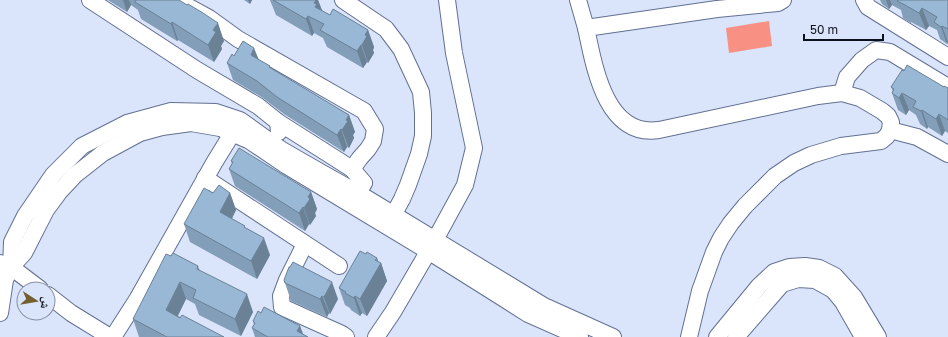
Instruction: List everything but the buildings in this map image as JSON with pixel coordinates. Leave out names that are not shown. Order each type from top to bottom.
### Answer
[{"type":"street","points":[[90,0],[197,70],[258,106],[278,122],[352,169],[364,183],[358,193]]},
{"type":"street","points":[[176,0],[209,18],[238,39],[364,111],[375,129],[373,141],[352,169]]},
{"type":"street","points":[[343,0],[386,29],[401,49],[421,92],[424,136],[408,184],[391,220]]},
{"type":"street","points":[[376,337],[393,312],[465,185],[474,148],[454,53],[447,0]]},
{"type":"street","points":[[578,0],[598,80],[613,109],[622,120],[636,128],[646,131],[659,130],[818,96],[842,94],[860,98],[882,111],[888,116],[891,122],[890,130],[887,136],[881,140],[841,146],[811,155],[794,163],[775,176],[745,206],[731,223],[714,252],[700,291],[689,337]]},
{"type":"street","points":[[586,28],[717,9],[778,3],[783,0]]},
{"type":"street","points":[[864,0],[868,7],[948,57]]},
{"type":"street","points":[[842,94],[848,77],[862,60],[876,50],[890,52],[948,87]]},
{"type":"street","points":[[278,122],[282,156]]},
{"type":"street","points":[[6,265],[24,253],[46,210],[60,191],[75,175],[103,153],[140,133],[162,127],[191,123],[220,128],[237,126]]},
{"type":"street","points":[[237,126],[250,141],[322,173],[358,193],[391,220]]},
{"type":"street","points":[[56,301],[71,313],[111,337],[138,298],[237,126]]},
{"type":"street","points":[[890,130],[917,137],[948,154]]},
{"type":"street","points":[[282,156],[432,245],[544,306],[613,337]]},
{"type":"street","points":[[206,178],[338,266]]},
{"type":"street","points":[[304,244],[281,296],[282,307],[346,337]]},
{"type":"street","points":[[0,245],[6,265],[0,313]]},
{"type":"street","points":[[432,245],[503,298],[528,314],[580,337]]},
{"type":"street","points":[[6,265],[29,281]]},
{"type":"street","points":[[716,337],[759,286],[774,272],[789,266],[805,266],[819,268],[835,276],[854,297],[878,337]]},
{"type":"street","points":[[736,337],[782,284],[798,279],[815,280],[833,290],[843,302],[864,337]]},
{"type":"shaded area","points":[[769,21],[772,46],[729,53],[726,28]]}]
